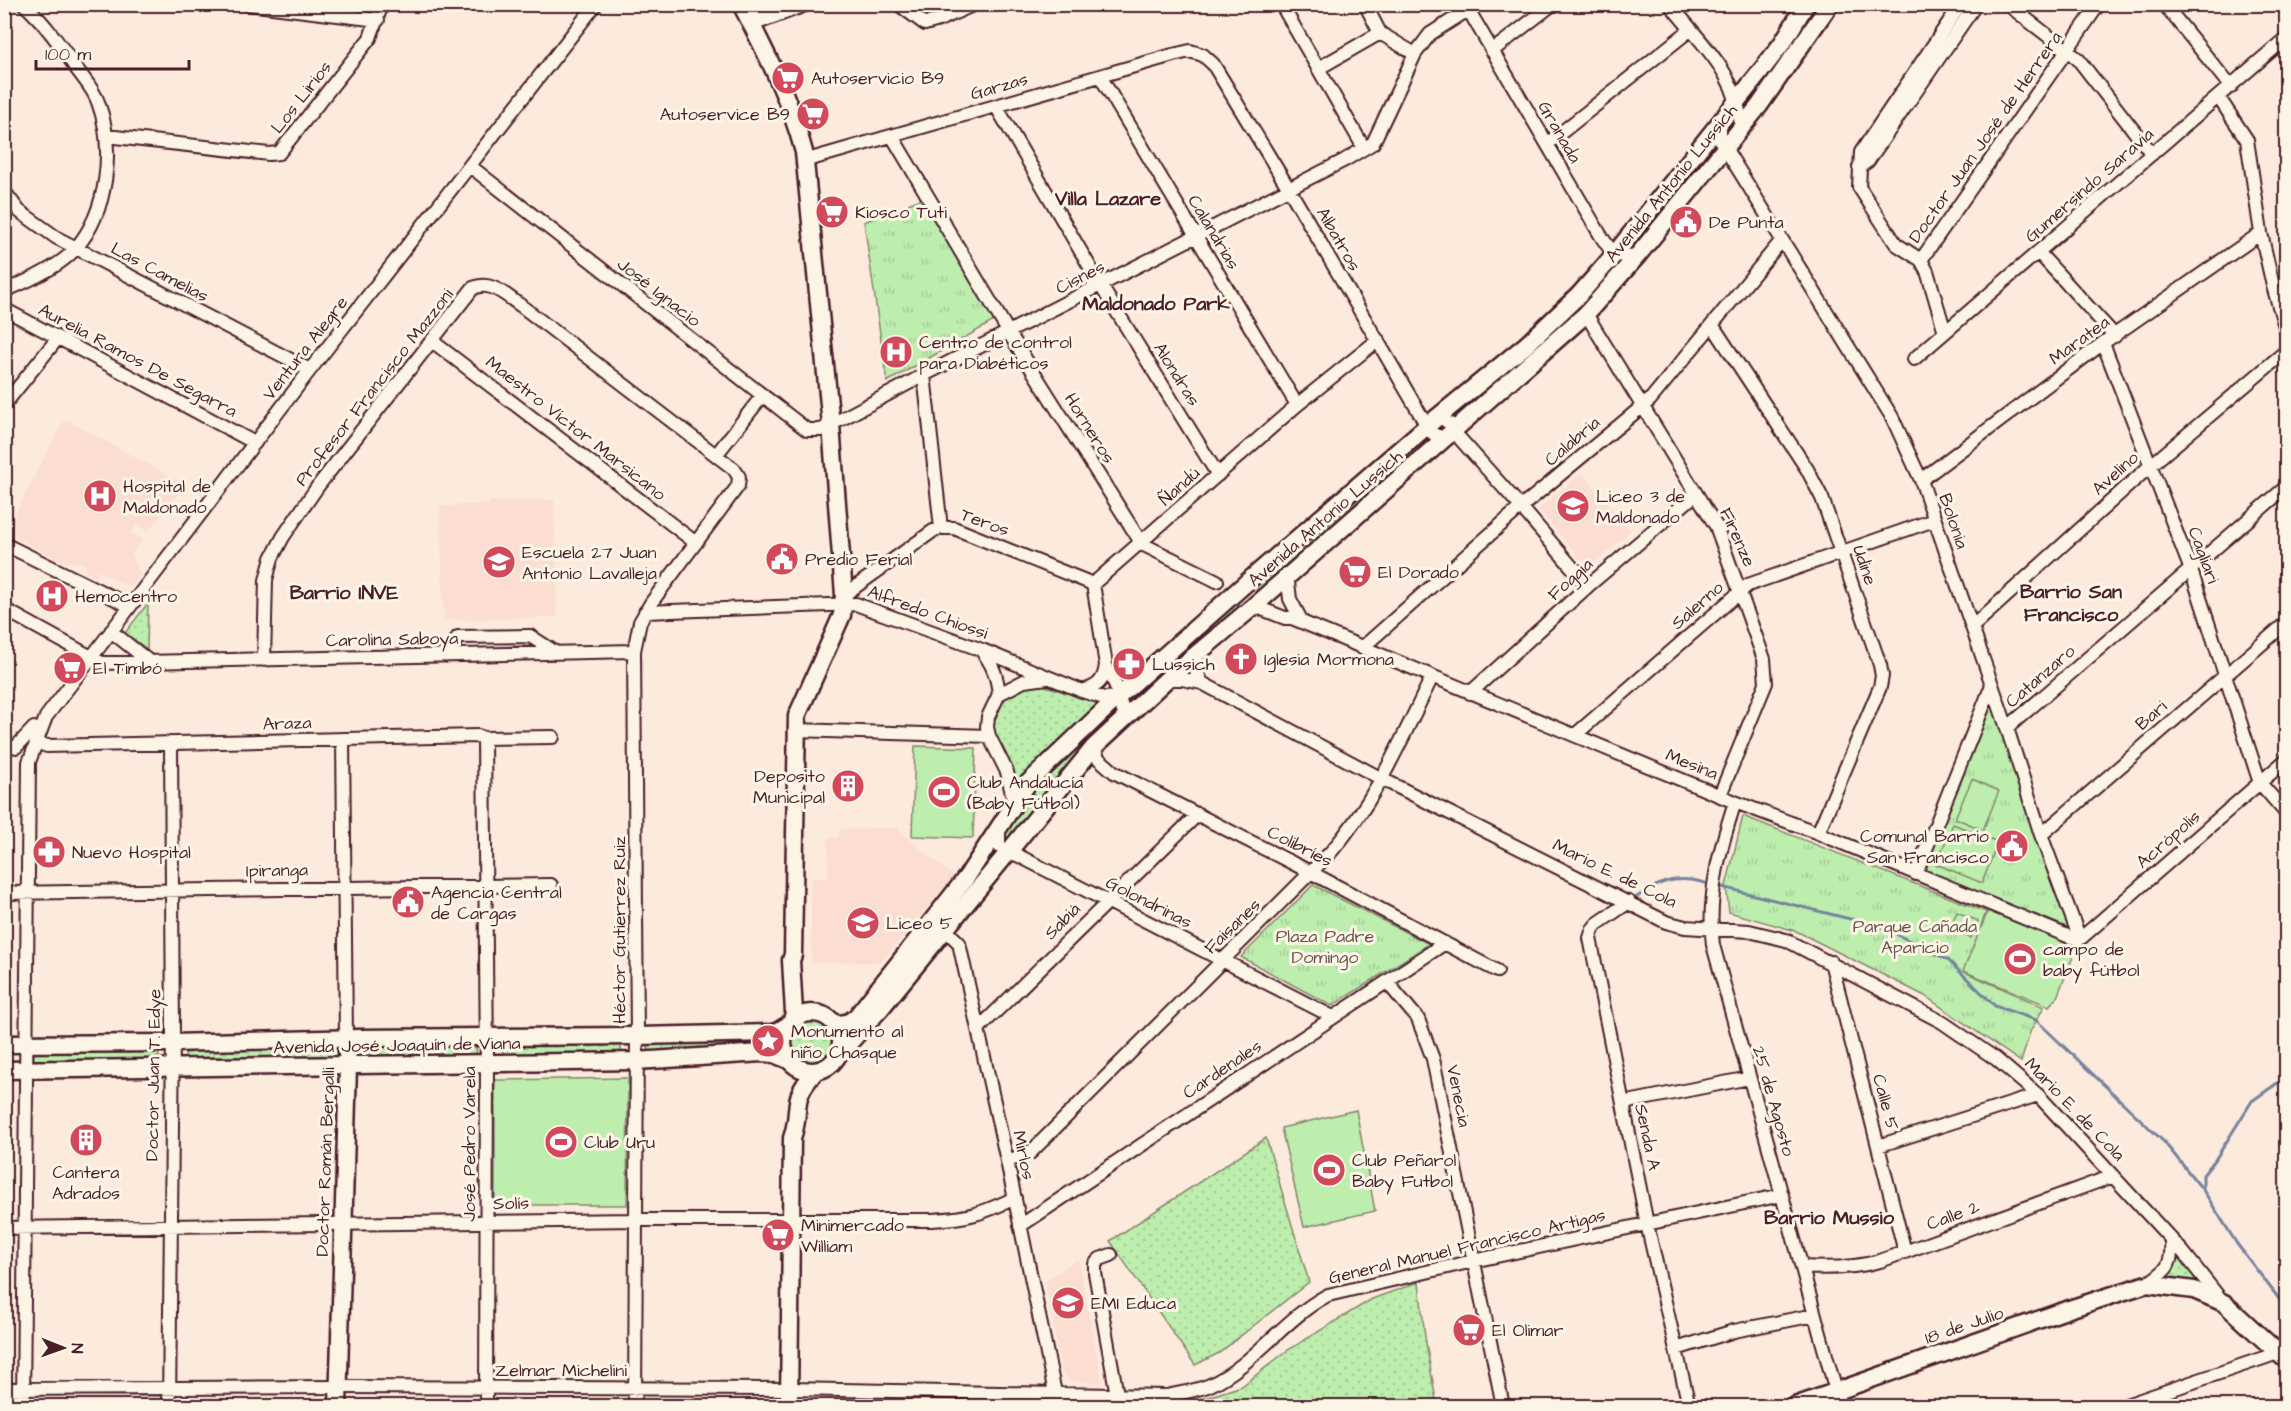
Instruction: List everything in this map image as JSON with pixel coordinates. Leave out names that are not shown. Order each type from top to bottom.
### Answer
[{"type":"main road","name":"Avenida Antonio Lussich","points":[[836,1025],[849,1022],[856,1017],[872,998],[966,878],[1014,801],[1028,783],[1118,697],[1434,420],[1526,345],[1579,295],[1614,255],[1783,42],[1806,4]]},
{"type":"main road","name":"Avenida Antonio Lussich","points":[[839,1054],[946,930],[1006,852],[1094,747],[1167,679],[1586,314],[1638,255],[1741,129],[1830,4]]},
{"type":"main road","points":[[747,15],[785,91],[795,120],[804,161],[831,425],[844,600],[842,615],[797,716],[795,730],[794,955],[801,1000],[805,1007],[822,1014],[836,1025],[841,1045],[839,1054],[825,1068],[816,1071],[799,1068],[789,1060]]},
{"type":"main road","points":[[789,1407],[792,1138],[789,1060],[783,1047],[783,1039],[794,1013],[791,960],[794,955]]},
{"type":"main road","points":[[790,1023],[806,1013],[813,1012]]},
{"type":"main road","name":"Avenida José Joaquín de Viana","points":[[4,1044],[775,1033],[790,1023]]},
{"type":"main road","name":"Doctor Román Bergalli","points":[[338,1407],[348,1066],[346,1038]]},
{"type":"main road","name":"Avenida José Joaquín de Viana","points":[[4,1070],[636,1061],[762,1053],[774,1054],[789,1060]]},
{"type":"main road","points":[[792,1138],[795,1130],[797,1099],[800,1091],[816,1071]]},
{"type":"main road","name":"18 de Julio","points":[[1796,1407],[1838,1399],[2080,1305],[2147,1284],[2194,1290],[2224,1303]]},
{"type":"main road","name":"Mario E. de Cola","points":[[2224,1303],[2282,1357]]},
{"type":"street","points":[[4,291],[31,279],[76,249],[90,225],[102,192],[106,164],[106,136],[98,100],[41,19],[24,4]]},
{"type":"street","points":[[248,4],[378,20]]},
{"type":"street","name":"Los Lirios","points":[[106,136],[269,154],[279,153],[370,38],[382,4]]},
{"type":"street","name":"Ventura Alegre","points":[[23,1407],[29,762],[34,736],[91,657],[310,370],[596,4]]},
{"type":"street","points":[[747,15],[774,4]]},
{"type":"street","points":[[898,4],[925,24],[975,4]]},
{"type":"street","points":[[1281,4],[1364,148],[1373,142],[1415,54],[1430,34],[1467,7]]},
{"type":"street","points":[[1365,4],[1380,33],[1415,54]]},
{"type":"street","points":[[1492,51],[1553,4]]},
{"type":"street","points":[[1670,4],[1690,30],[1715,56],[1736,101],[1741,129]]},
{"type":"street","points":[[1945,332],[1927,271],[1921,260],[1896,244],[1858,187],[1861,152],[1961,4]]},
{"type":"street","points":[[1859,167],[1868,161],[1976,4]]},
{"type":"street","points":[[2007,4],[2078,58],[2152,154]]},
{"type":"street","name":"Doctor Juan José de Herrera","points":[[1921,260],[2099,4]]},
{"type":"street","points":[[2164,4],[2231,87]]},
{"type":"street","points":[[747,15],[807,5]]},
{"type":"street","name":"Granada","points":[[1467,7],[1614,255]]},
{"type":"street","points":[[1547,144],[1690,30]]},
{"type":"street","points":[[1319,68],[1380,33]]},
{"type":"street","name":"Gumersindo Saravia","points":[[1914,359],[2286,38]]},
{"type":"street","name":"Garzas","points":[[804,161],[1190,51],[1203,56]]},
{"type":"street","name":"Albatros","points":[[1203,56],[1213,64],[1378,340],[1434,420],[1435,435],[1449,435]]},
{"type":"street","name":"Calandrias","points":[[1100,76],[1297,405]]},
{"type":"street","points":[[2219,98],[2247,140],[2261,233],[2286,330]]},
{"type":"street","name":"Alondras","points":[[996,106],[1101,286],[1218,475]]},
{"type":"street","points":[[1720,122],[1720,140],[1725,148]]},
{"type":"street","name":"Horneros","points":[[892,136],[1009,333],[1142,543]]},
{"type":"street","name":"Cisnes","points":[[831,425],[924,375],[1345,160],[1364,148]]},
{"type":"street","name":"Bolonia","points":[[1725,148],[1892,417],[1921,480],[2007,728],[2075,938]]},
{"type":"street","name":"José Ignacio","points":[[470,166],[807,430],[821,429],[831,425]]},
{"type":"street","name":"Las Camelias","points":[[4,190],[27,218],[76,249],[310,370]]},
{"type":"street","name":"Maratea","points":[[1921,480],[2103,344],[2261,233]]},
{"type":"street","name":"Calabria","points":[[1362,648],[1521,507],[1650,400],[1782,240]]},
{"type":"street","points":[[2038,252],[2115,336]]},
{"type":"street","points":[[1614,255],[1620,257],[1638,255]]},
{"type":"street","name":"Profesor Francisco Mazzoni","points":[[264,660],[266,580],[272,558],[283,537],[318,486],[473,288],[479,285],[491,285],[716,455],[734,469],[739,477],[738,486]]},
{"type":"street","name":"Aurelia Ramos De Segarra","points":[[4,309],[255,443]]},
{"type":"street","name":"Firenze","points":[[1586,314],[1716,526],[1764,659],[1766,683],[1720,795]]},
{"type":"street","name":"Udine","points":[[1713,326],[1807,469],[1822,498],[1882,676],[1880,687],[1818,833]]},
{"type":"street","points":[[4,405],[58,338]]},
{"type":"street","name":"Ñandú","points":[[1094,584],[1297,405],[1378,340]]},
{"type":"street","name":"Maestro Víctor Marsicano","points":[[432,341],[696,543]]},
{"type":"street","name":"Cagliari","points":[[2103,344],[2191,570],[2260,783]]},
{"type":"street","name":"Avelino","points":[[1972,627],[2150,466],[2286,351]]},
{"type":"street","name":"Teros","points":[[924,375],[941,528],[954,528],[1094,584]]},
{"type":"street","points":[[716,455],[763,395]]},
{"type":"street","points":[[1434,420],[1450,424],[1449,435],[1521,507],[1588,586]]},
{"type":"street","name":"Héctor Gutierrez Ruiz","points":[[635,1407],[637,1036],[634,651],[640,622],[645,612],[738,486]]},
{"type":"street","name":"Catanzaro","points":[[2007,728],[2286,487]]},
{"type":"street","name":"Foggia","points":[[1470,693],[1588,586],[1696,494]]},
{"type":"street","name":"Salerno","points":[[1575,735],[1748,585],[1934,520]]},
{"type":"street","points":[[844,600],[933,531],[941,528]]},
{"type":"street","points":[[1142,543],[1217,581]]},
{"type":"street","points":[[4,544],[130,606]]},
{"type":"street","points":[[1287,574],[1290,599],[1297,620]]},
{"type":"street","points":[[1094,584],[1106,666],[1125,718]]},
{"type":"street","name":"Mesina","points":[[1242,588],[1250,590],[1258,602],[1286,618],[1297,620],[1735,802],[1818,833],[2075,938]]},
{"type":"street","name":"Alfredo Chiossi","points":[[645,612],[844,600],[981,650],[1082,692],[1104,698],[1118,697]]},
{"type":"street","name":"Carolina Saboya","points":[[4,609],[102,663],[634,651]]},
{"type":"street","name":"Bari","points":[[2041,835],[2286,623]]},
{"type":"street","points":[[111,631],[151,663]]},
{"type":"street","points":[[446,656],[458,637],[530,636],[556,653]]},
{"type":"street","points":[[981,650],[992,663],[998,678],[999,694],[988,717],[989,736],[1007,772],[1014,801]]},
{"type":"street","points":[[1197,654],[1196,670],[1202,683]]},
{"type":"street","points":[[1082,692],[1101,682],[1105,676],[1106,666]]},
{"type":"street","name":"Faisanes","points":[[1007,1161],[1030,1153],[1312,873],[1358,821],[1382,779],[1432,676]]},
{"type":"street","points":[[999,694],[1024,681],[1051,678]]},
{"type":"street","name":"Mario E. de Cola","points":[[1167,679],[1202,683],[1382,779],[1666,922],[1685,927],[1749,931],[1786,940],[1942,1022],[1996,1059],[2038,1095],[2171,1242],[2183,1252],[2224,1303]]},
{"type":"street","points":[[1916,874],[1992,685]]},
{"type":"street","points":[[795,730],[989,736]]},
{"type":"street","name":"Ventura Alegre","points":[[10,747],[34,736]]},
{"type":"street","name":"Araza","points":[[34,736],[47,746],[477,736],[484,738],[553,737]]},
{"type":"street","name":"José Pedro Varela","points":[[484,738],[488,1221],[486,1407]]},
{"type":"street","name":"Doctor Román Bergalli","points":[[343,739],[346,1038]]},
{"type":"street","name":"Doctor Juan T. Edye","points":[[169,1407],[173,1043],[171,744]]},
{"type":"street","points":[[10,747],[26,756],[29,762]]},
{"type":"street","name":"Colibríes","points":[[1094,747],[1098,758],[1114,772],[1497,971]]},
{"type":"street","name":"Acrópolis","points":[[2075,938],[2286,760]]},
{"type":"street","points":[[2260,783],[2286,813]]},
{"type":"street","name":"25 de Agosto","points":[[1735,802],[1722,842],[1714,882],[1711,928],[1713,945],[1838,1399]]},
{"type":"street","name":"Sabiá","points":[[978,1029],[1198,814]]},
{"type":"street","points":[[1001,825],[998,834],[999,846],[1006,852]]},
{"type":"street","name":"Golondrinas","points":[[1006,852],[1017,855],[1333,1017]]},
{"type":"street","name":"Ipiranga","points":[[4,893],[551,885]]},
{"type":"street","name":"Senda A","points":[[1629,902],[1597,924],[1590,938],[1647,1224],[1687,1397]]},
{"type":"street","name":"Mirlos","points":[[946,930],[959,943],[1055,1393]]},
{"type":"street","name":"Cardenales","points":[[1020,1226],[1446,943]]},
{"type":"street","name":"Calle 5","points":[[1831,962],[1905,1252]]},
{"type":"street","name":"Venecia","points":[[1387,982],[1418,1020],[1433,1059],[1503,1407]]},
{"type":"street","points":[[1623,1103],[1749,1078]]},
{"type":"street","points":[[1878,1146],[2038,1095]]},
{"type":"street","name":"Calle 2","points":[[1802,1268],[1832,1269],[1862,1266],[2112,1176]]},
{"type":"street","name":"General Manuel Francisco Artigas","points":[[1118,1401],[1193,1391],[1230,1373],[1311,1305],[1328,1295],[1473,1261],[1782,1195]]},
{"type":"street","name":"Solís","points":[[4,1228],[488,1221],[932,1220],[964,1218],[983,1213],[1015,1198]]},
{"type":"street","name":"18 de Julio","points":[[2147,1284],[2163,1273],[2170,1264],[2171,1242]]},
{"type":"street","points":[[1111,1255],[1100,1258],[1095,1264],[1095,1273],[1118,1401]]},
{"type":"street","points":[[1676,1349],[1734,1331],[1815,1315]]},
{"type":"street","points":[[2123,1407],[2282,1357]]},
{"type":"street","name":"Zelmar Michelini","points":[[4,1389],[338,1387],[789,1389],[1055,1393],[1118,1401]]},
{"type":"shaded area","name":"Hospital de Maldonado","points":[[69,421],[185,485],[148,531],[136,525],[131,533],[142,540],[132,553],[140,574],[131,586],[99,571],[95,577],[84,570],[87,565],[80,562],[63,562],[14,536],[12,520],[63,422]]},
{"type":"shaded area","points":[[1582,473],[1631,531],[1588,568],[1539,509]]},
{"type":"shaded area","name":"Escuela 27 Juan Antonio Lavalleja","points":[[554,500],[557,617],[444,620],[440,506],[489,504],[489,501]]},
{"type":"shaded area","name":"Liceo 5","points":[[896,828],[953,876],[881,962],[811,963],[811,878],[828,878],[828,838],[839,838],[840,829]]},
{"type":"shaded area","name":"EMI Educa","points":[[1078,1259],[1102,1383],[1071,1382],[1061,1371],[1046,1281]]},
{"type":"green space","points":[[1812,5],[1824,5],[1744,114],[1743,101]]},
{"type":"green space","points":[[1715,136],[1716,149],[1635,250],[1622,252]]},
{"type":"green space","points":[[923,198],[994,321],[887,382],[864,222]]},
{"type":"green space","points":[[1626,261],[1580,311],[1454,423],[1447,416],[1613,263]]},
{"type":"green space","points":[[1426,432],[1436,440],[1261,592],[1253,586]]},
{"type":"green space","points":[[1235,601],[1242,608],[1125,710],[1125,700]]},
{"type":"green space","points":[[148,603],[147,649],[125,633]]},
{"type":"green space","points":[[1040,684],[1100,704],[1018,787],[995,735],[993,721],[999,704],[1006,698],[1022,689]]},
{"type":"green space","points":[[1993,702],[2069,928],[1924,870]]},
{"type":"green space","points":[[1114,710],[1117,713],[1006,845],[1002,841],[1029,789]]},
{"type":"green space","name":"Club Andalucía (Baby Fútbol)","points":[[915,746],[976,748],[973,838],[912,836]]},
{"type":"green space","points":[[1972,779],[1999,791],[1983,830],[1955,818]]},
{"type":"green space","name":"Parque Cañada Aparicio","points":[[1743,816],[1986,912],[1965,972],[2044,1007],[2030,1032],[2021,1062],[1925,996],[1796,931],[1729,912],[1726,886]]},
{"type":"green space","points":[[1953,824],[1998,842],[1982,883],[1936,864]]},
{"type":"green space","name":"Plaza Padre Domingo","points":[[1313,885],[1429,944],[1332,1006],[1241,957]]},
{"type":"green space","name":"campo de baby fútbol","points":[[1988,911],[2077,947],[2057,997],[2049,1006],[1963,971]]},
{"type":"green space","points":[[1957,912],[1978,921],[1971,938],[1949,929]]},
{"type":"green space","points":[[811,1021],[827,1028],[834,1044],[827,1060],[811,1067],[795,1060],[788,1044],[795,1028]]},
{"type":"green space","points":[[776,1038],[776,1051],[651,1054],[648,1048],[650,1042]]},
{"type":"green space","points":[[621,1043],[621,1053],[505,1056],[502,1050],[505,1044]]},
{"type":"green space","points":[[473,1044],[477,1050],[475,1056],[353,1060],[351,1045]]},
{"type":"green space","points":[[339,1045],[342,1060],[188,1061],[185,1055],[188,1049]]},
{"type":"green space","points":[[157,1050],[159,1056],[156,1062],[34,1062],[34,1055],[37,1051]]},
{"type":"green space","name":"Club Uru","points":[[628,1078],[627,1205],[495,1205],[495,1080]]},
{"type":"green space","name":"Club Peñarol Baby Futbol","points":[[1356,1110],[1375,1211],[1304,1227],[1281,1128]]},
{"type":"green space","points":[[1266,1138],[1309,1282],[1219,1353],[1195,1365],[1110,1241]]},
{"type":"green space","points":[[2179,1254],[2205,1285],[2160,1280],[2173,1270]]},
{"type":"green space","points":[[1419,1282],[1425,1337],[1437,1406],[1179,1406],[1242,1386],[1288,1350],[1372,1299]]},
{"type":"waterway","points":[[1631,901],[1657,885],[1674,880],[1684,879],[1705,883]]},
{"type":"waterway","points":[[1722,887],[1882,927],[1948,960],[1995,1006],[2036,1020],[2164,1142],[2203,1190]]},
{"type":"waterway","points":[[2286,1077],[2252,1101],[2203,1175],[2203,1190],[2237,1244],[2286,1308]]},
{"type":"place","name":"Autoservicio B9","points":[[788,78]]},
{"type":"place","name":"Autoservice B9","points":[[813,114]]},
{"type":"place","name":"Kiosco Tuti","points":[[832,212]]},
{"type":"place","name":"De Punta","points":[[1686,222]]},
{"type":"place","name":"Centro de control para Diabéticos","points":[[896,352]]},
{"type":"place","name":"Hospital de Maldonado","points":[[100,496]]},
{"type":"place","name":"Liceo 3 de Maldonado","points":[[1573,506]]},
{"type":"place","name":"Predio Ferial","points":[[782,559]]},
{"type":"place","name":"Escuela 27 Juan Antonio Lavalleja","points":[[499,562]]},
{"type":"place","name":"El Dorado","points":[[1355,572]]},
{"type":"place","name":"Hemocentro","points":[[52,596]]},
{"type":"place","name":"Iglesia Mormona","points":[[1241,659]]},
{"type":"place","name":"Lussich","points":[[1129,664]]},
{"type":"place","name":"El Timbó","points":[[70,668]]},
{"type":"place","name":"Deposito Municipal","points":[[848,786]]},
{"type":"place","name":"Club Andalucía (Baby Fútbol)","points":[[944,792]]},
{"type":"place","name":"Comunal Barrio San Francisco","points":[[2012,846]]},
{"type":"place","name":"Nuevo Hospital","points":[[49,852]]},
{"type":"place","name":"Agencia Central de Cargas","points":[[408,902]]},
{"type":"place","name":"Liceo 5","points":[[863,923]]},
{"type":"place","name":"campo de baby fútbol","points":[[2020,959]]},
{"type":"place","name":"Monumento al niño Chasque","points":[[768,1041]]},
{"type":"place","name":"Cantera Adrados","points":[[86,1140]]},
{"type":"place","name":"Club Uru","points":[[561,1142]]},
{"type":"place","name":"Club Peñarol Baby Futbol","points":[[1329,1170]]},
{"type":"place","name":"Minimercado William","points":[[778,1235]]},
{"type":"place","name":"EMI Educa","points":[[1068,1303]]},
{"type":"place","name":"El Olimar","points":[[1469,1330]]},
{"type":"district","name":"Villa Lazare","points":[[1108,198]]},
{"type":"district","name":"Maldonado Park","points":[[1156,303]]},
{"type":"district","name":"Barrio INVE","points":[[344,592]]},
{"type":"district","name":"Barrio San Francisco","points":[[2071,602]]},
{"type":"district","name":"Barrio Mussio","points":[[1829,1217]]}]
